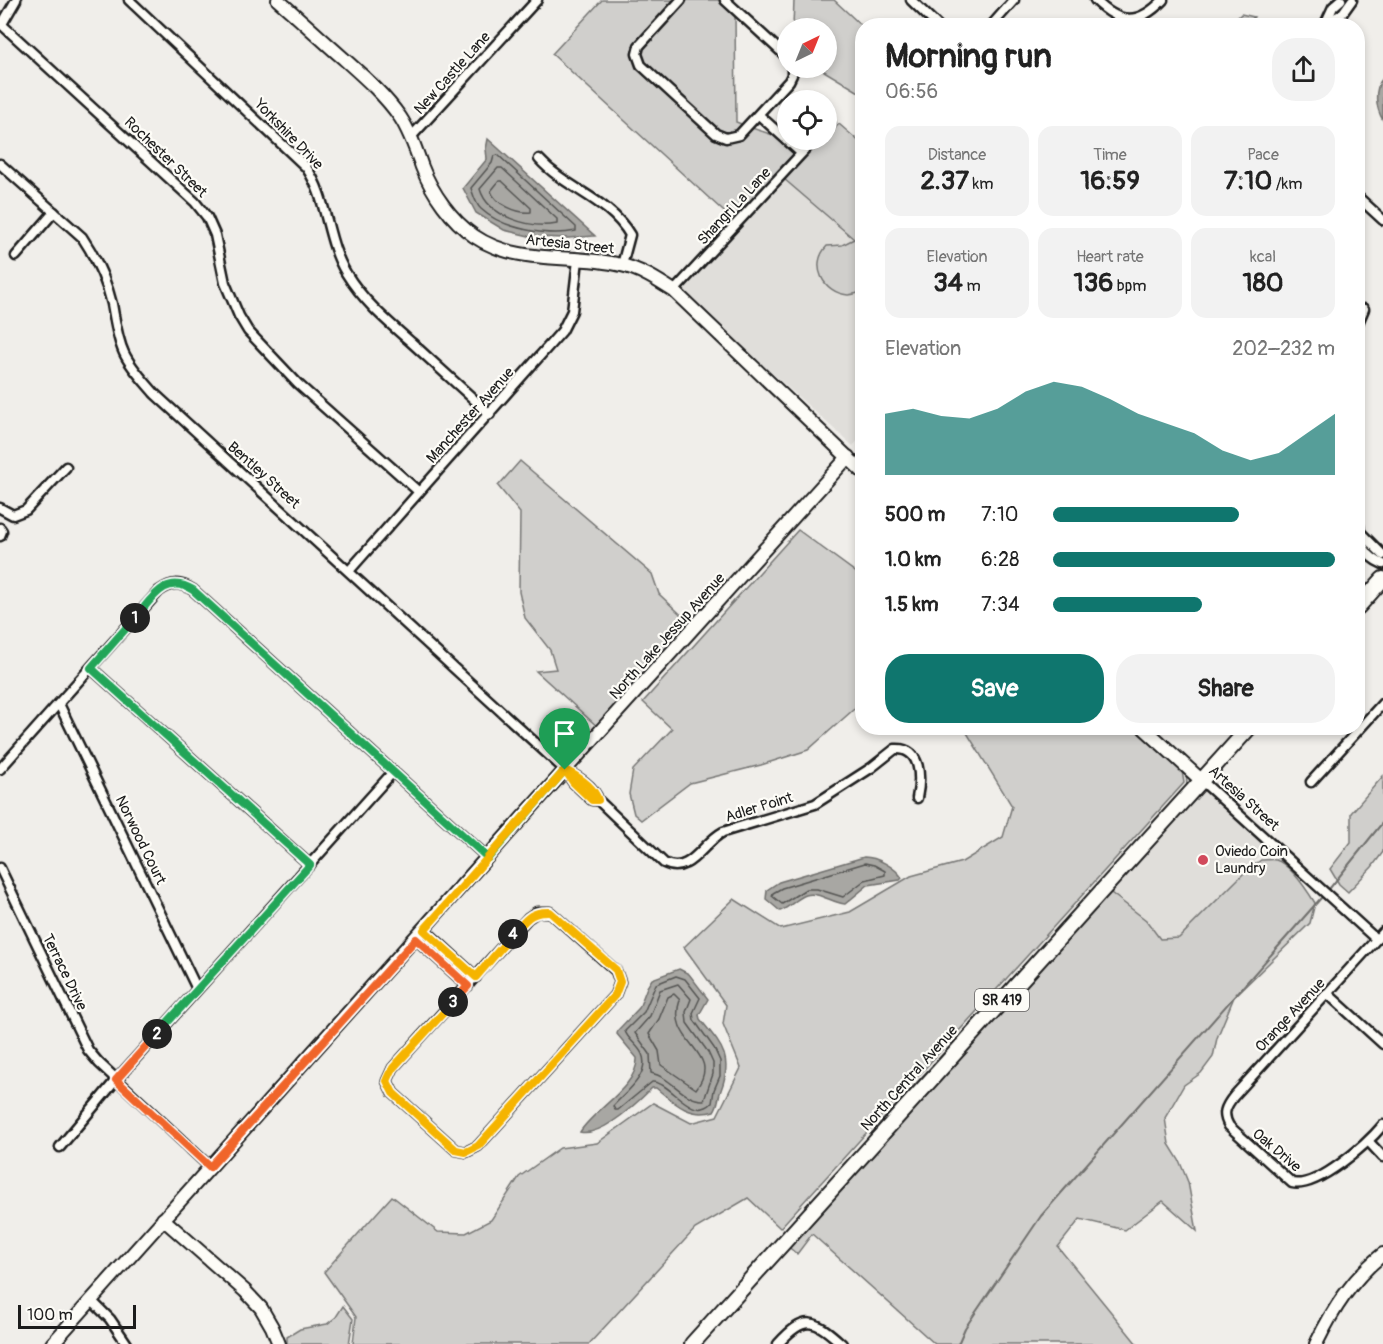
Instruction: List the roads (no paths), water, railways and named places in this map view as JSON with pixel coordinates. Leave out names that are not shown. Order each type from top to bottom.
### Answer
[{"type":"main road","points":[[1365,599],[1383,579]]},
{"type":"main road","name":"North Central Avenue","points":[[692,1344],[1243,735]]},
{"type":"street","points":[[1,24],[16,0]]},
{"type":"street","name":"Yorkshire Drive","points":[[129,0],[306,167],[316,181],[333,243],[345,272],[355,286],[376,311],[490,414]]},
{"type":"street","name":"Artesia Street","points":[[278,0],[385,98],[411,137],[423,170],[440,200],[457,221],[475,236],[503,249],[530,256],[622,265],[649,275],[674,291],[855,464]]},
{"type":"street","name":"New Castle Lane","points":[[411,137],[537,0]]},
{"type":"street","points":[[681,0],[639,46],[638,54],[641,65],[721,137],[739,135],[790,78]]},
{"type":"street","points":[[725,0],[777,48]]},
{"type":"street","points":[[911,0],[930,18]]},
{"type":"street","points":[[998,18],[1014,0]]},
{"type":"street","points":[[1095,0],[1110,14],[1126,18]]},
{"type":"street","points":[[1135,18],[1144,16],[1162,0]]},
{"type":"street","points":[[1328,18],[1341,0]]},
{"type":"street","points":[[1335,18],[1342,14],[1352,0]]},
{"type":"street","name":"Rochester Street","points":[[1,24],[195,202],[207,218],[215,235],[225,283],[248,331],[298,384],[419,492]]},
{"type":"street","points":[[759,115],[801,153]]},
{"type":"street","name":"Shangri La Lane","points":[[674,291],[804,150]]},
{"type":"street","points":[[539,159],[561,179],[607,207],[626,228],[630,235],[622,265]]},
{"type":"street","name":"Bentley Street","points":[[0,164],[82,237],[100,266],[124,354],[155,394],[565,770]]},
{"type":"street","points":[[1365,203],[1383,220]]},
{"type":"street","points":[[16,256],[54,212]]},
{"type":"street","name":"Manchester Avenue","points":[[349,572],[562,331],[572,311],[578,260]]},
{"type":"street","name":"North Lake Jessup Avenue","points":[[52,1344],[848,457]]},
{"type":"street","points":[[0,508],[13,515],[26,510],[66,466]]},
{"type":"street","points":[[0,528],[2,531],[0,536]]},
{"type":"street","points":[[1365,536],[1383,555]]},
{"type":"street","points":[[1365,550],[1377,562],[1383,564]]},
{"type":"street","points":[[0,769],[159,591],[176,583],[193,590],[488,858]]},
{"type":"street","points":[[91,668],[310,865]]},
{"type":"street","points":[[1365,723],[1383,703]]},
{"type":"street","name":"Norwood Court","points":[[59,704],[197,988]]},
{"type":"street","name":"Artesia Street","points":[[1152,735],[1376,939]]},
{"type":"street","points":[[1311,782],[1354,735]]},
{"type":"street","name":"Adler Point","points":[[565,770],[573,782],[592,800],[598,800],[659,858],[674,867],[692,860],[712,838],[723,832],[815,804],[871,768],[894,749],[902,748],[915,758],[920,772],[917,798]]},
{"type":"street","points":[[60,1147],[197,988],[393,772]]},
{"type":"street","name":"Terrace Drive","points":[[0,868],[88,1050],[116,1080],[210,1167]]},
{"type":"street","points":[[537,912],[550,912],[616,970],[620,982],[615,995],[478,1146],[466,1152],[456,1150],[393,1093],[387,1081],[393,1068],[476,977],[528,918],[537,912]]},
{"type":"street","name":"Orange Avenue","points":[[1225,1109],[1234,1096],[1383,932]]},
{"type":"street","points":[[420,934],[452,955],[476,977]]},
{"type":"street","points":[[420,934],[444,964],[468,986]]},
{"type":"street","points":[[444,964],[452,955]]},
{"type":"street","points":[[1328,994],[1383,1044]]},
{"type":"street","name":"Oak Drive","points":[[1225,1109],[1225,1120],[1229,1126],[1292,1183],[1299,1185],[1313,1180],[1355,1153],[1369,1142],[1383,1125]]},
{"type":"street","points":[[1369,1142],[1383,1157]]},
{"type":"street","points":[[163,1219],[250,1296],[261,1308],[279,1344]]},
{"type":"street","points":[[1316,1344],[1331,1313],[1343,1295],[1383,1254]]},
{"type":"street","points":[[91,1300],[110,1319],[128,1344]]},
{"type":"street","points":[[778,1344],[796,1326],[806,1323],[825,1329],[842,1344]]},
{"type":"water","points":[[1383,78],[1383,120],[1377,93]]},
{"type":"water","points":[[488,139],[595,236],[533,237],[504,230],[476,213],[463,188],[487,159]]},
{"type":"water","points":[[864,857],[885,863],[902,878],[868,885],[845,904],[811,894],[803,896],[780,911],[766,899],[767,890],[779,882]]},
{"type":"water","points":[[679,969],[689,974],[708,999],[699,1015],[700,1019],[723,1051],[725,1078],[716,1108],[714,1111],[705,1113],[690,1111],[675,1104],[656,1088],[652,1088],[618,1118],[598,1129],[580,1132],[623,1088],[635,1069],[637,1058],[617,1034],[618,1030],[639,1008],[652,979]]},
{"type":"waterway","points":[[1330,888],[1383,822]]},
{"type":"waterway","points":[[958,1344],[965,1328],[1041,1216],[1321,898]]},
{"type":"place","name":"Oviedo Coin Laundry","points":[[1203,860]]}]
